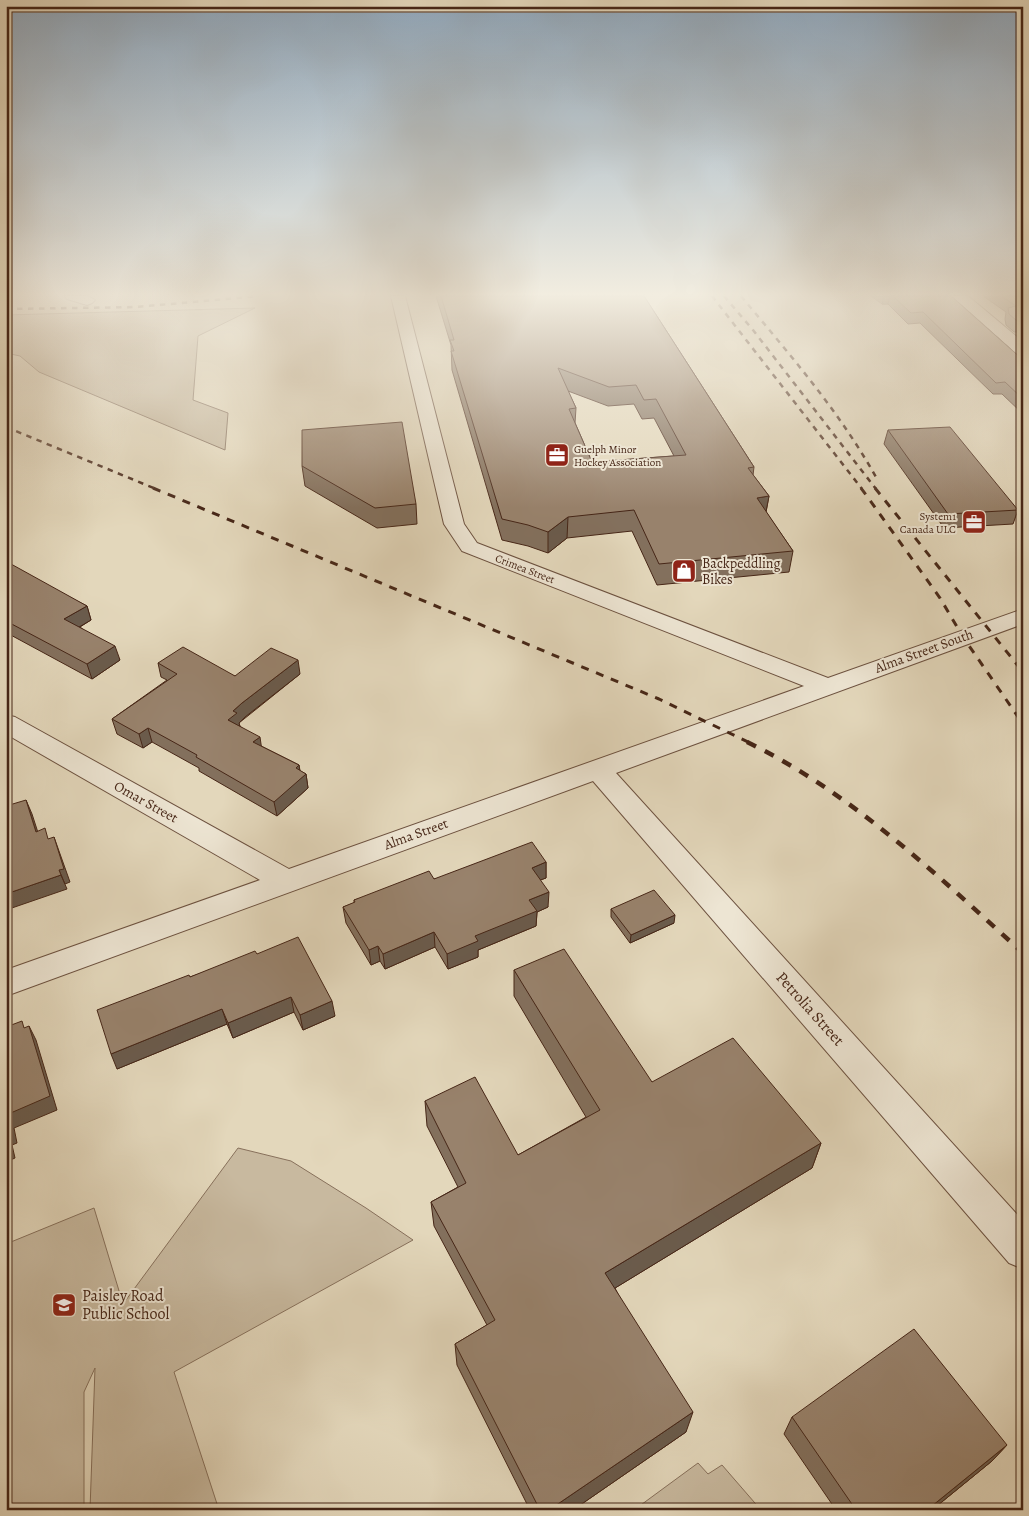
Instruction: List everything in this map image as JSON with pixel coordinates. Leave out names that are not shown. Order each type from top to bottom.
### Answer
[{"type":"street","name":"Crimea Street","points":[[415,367],[454,524],[469,547],[826,686]]},
{"type":"street","name":"Alma Street South","points":[[826,686],[1023,616]]},
{"type":"street","name":"Alma Street","points":[[6,983],[826,686]]},
{"type":"street","name":"Omar Street","points":[[6,723],[286,881]]},
{"type":"street","name":"Petrolia Street","points":[[596,769],[1023,1250]]},
{"type":"shaded area","points":[[33,367],[196,367],[193,400],[228,413],[225,450],[39,372]]},
{"type":"shaded area","points":[[238,1148],[291,1161],[413,1240],[174,1372],[219,1510],[90,1510],[95,1368],[84,1392],[84,1510],[6,1510],[6,1244],[94,1208],[123,1304]]},
{"type":"shaded area","points":[[698,1463],[708,1474],[722,1465],[761,1510],[634,1510]]},
{"type":"building","points":[[456,367],[690,367],[754,467],[748,468],[769,496],[757,498],[793,551],[659,564],[634,510],[568,517],[548,532],[502,519]],"holes":[[[558,368],[609,387],[636,385],[644,400],[656,399],[686,455],[592,462],[569,409],[576,408]]]},
{"type":"building","points":[[979,367],[1023,367],[1023,399],[1005,382],[996,383]]},
{"type":"building","points":[[402,422],[416,504],[375,508],[302,466],[302,430]]},
{"type":"building","points":[[950,427],[1018,510],[948,514],[888,430]]},
{"type":"building","points":[[11,564],[87,606],[64,619],[115,646],[87,664],[6,621],[6,566]]},
{"type":"building","points":[[183,647],[235,676],[271,648],[298,660],[242,703],[233,711],[237,713],[228,720],[260,737],[253,742],[299,765],[296,768],[306,774],[274,802],[196,757],[197,755],[148,728],[139,734],[112,719],[177,674],[158,663]]},
{"type":"building","points":[[26,800],[36,832],[45,828],[48,839],[54,837],[64,869],[59,870],[61,875],[6,894],[6,806]]},
{"type":"building","points":[[532,842],[546,862],[532,868],[549,892],[529,900],[537,911],[475,936],[478,941],[447,954],[434,932],[383,954],[378,946],[369,950],[343,907],[355,902],[354,900],[429,871],[434,879]]},
{"type":"building","points":[[654,890],[675,915],[631,935],[611,909]]},
{"type":"building","points":[[298,937],[332,1001],[300,1015],[291,997],[228,1023],[222,1009],[111,1054],[97,1010],[189,975],[190,977],[255,951],[257,954]]},
{"type":"building","points":[[564,949],[652,1082],[733,1038],[821,1143],[605,1273],[693,1412],[549,1510],[540,1510],[455,1344],[495,1320],[431,1202],[466,1183],[425,1101],[475,1077],[518,1155],[600,1110],[514,970]]},
{"type":"building","points":[[22,1021],[24,1028],[29,1026],[50,1096],[6,1115],[6,1027]]},
{"type":"building","points":[[6,1116],[10,1130],[6,1131]]},
{"type":"building","points":[[914,1329],[1007,1445],[927,1510],[856,1510],[792,1417]]},
{"type":"railway","points":[[767,367],[862,489]]},
{"type":"railway","points":[[781,367],[876,489]]},
{"type":"railway","points":[[800,367],[847,430],[877,479]]},
{"type":"railway","points":[[6,427],[156,489]]},
{"type":"railway","points":[[153,488],[659,699],[750,743]]},
{"type":"railway","points":[[861,488],[940,598],[963,637],[1023,724]]},
{"type":"railway","points":[[875,488],[1023,672]]},
{"type":"railway","points":[[747,742],[786,763],[858,811],[926,866],[1023,953]]},
{"type":"place","name":"Guelph Minor Hockey Association","points":[[557,455]]},
{"type":"place","name":"System1 Canada ULC","points":[[974,522]]},
{"type":"place","name":"Backpeddling Bikes","points":[[684,571]]},
{"type":"place","name":"Paisley Road Public School","points":[[64,1305]]}]
